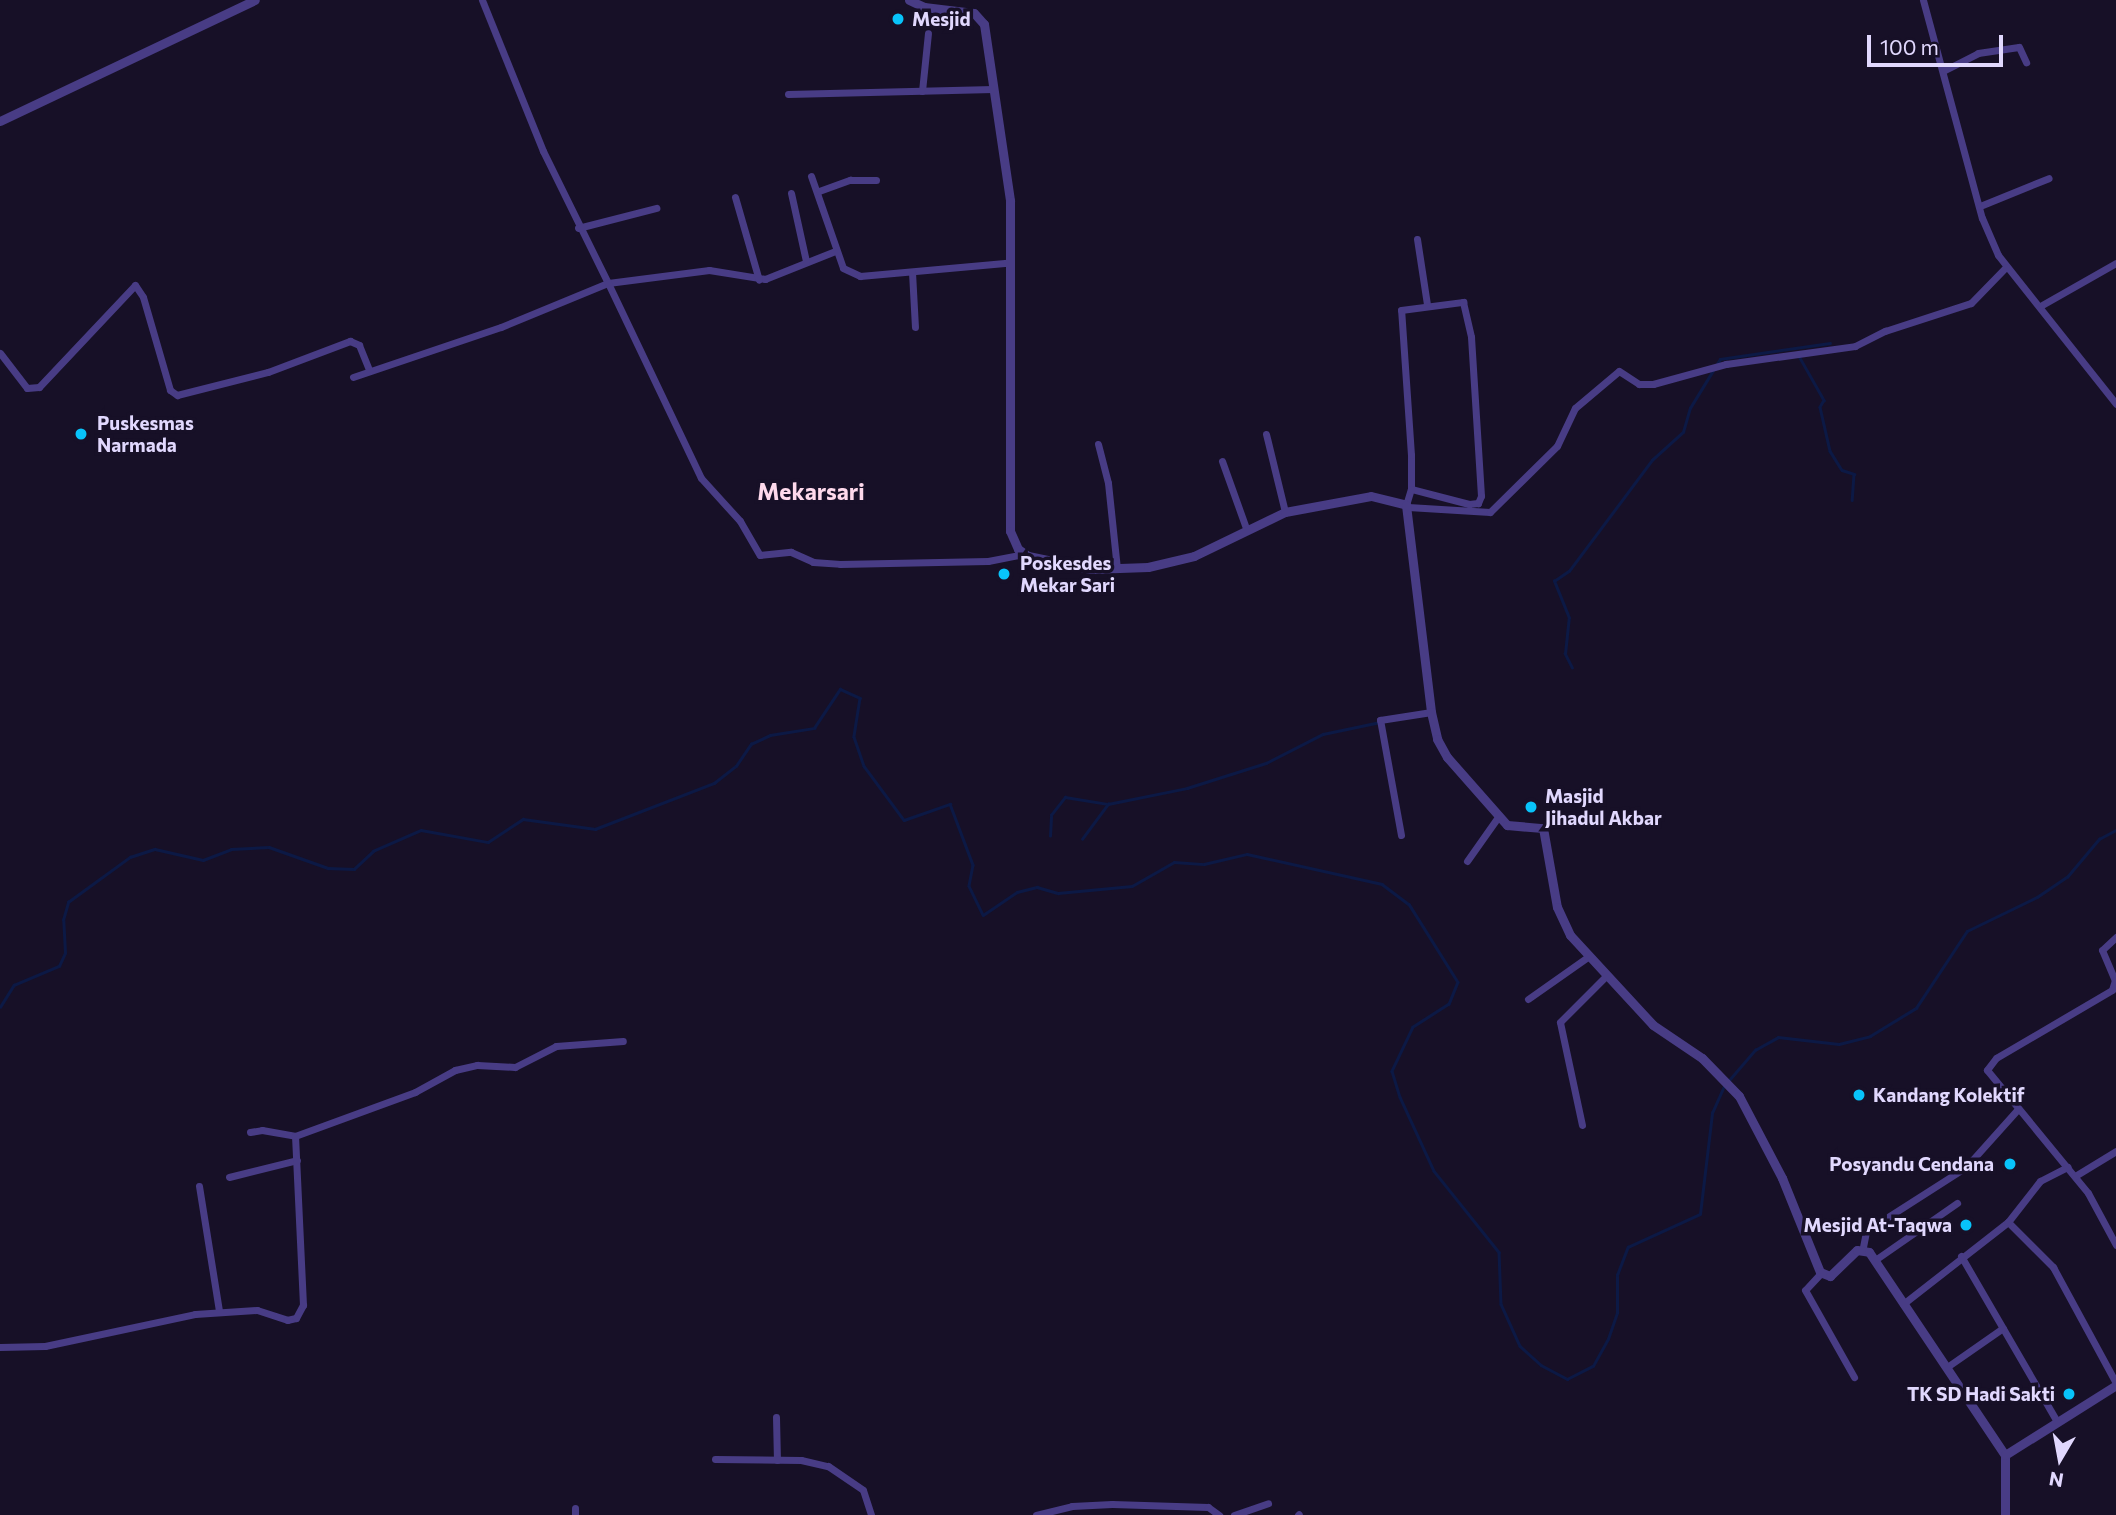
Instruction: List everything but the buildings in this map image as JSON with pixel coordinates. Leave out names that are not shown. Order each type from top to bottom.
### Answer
[{"type":"street","points":[[0,121],[254,0]]},
{"type":"street","points":[[482,0],[578,228],[608,283],[701,478],[740,521],[760,555],[792,552],[813,562],[840,564],[988,561],[1025,554],[1117,569],[1186,558],[1285,512],[1371,496],[1407,506],[1490,512],[1557,446],[1575,408],[1619,371],[1646,384],[1726,364],[1855,346],[1885,331],[1971,303],[2006,267]]},
{"type":"street","points":[[909,0],[924,7],[980,16],[1007,172],[1010,531],[1025,554]]},
{"type":"street","points":[[1923,0],[1980,206],[2006,267],[2042,305],[2116,404]]},
{"type":"street","points":[[922,91],[928,33]]},
{"type":"street","points":[[1943,71],[1978,52],[2020,47],[2026,62]]},
{"type":"street","points":[[788,94],[993,89]]},
{"type":"street","points":[[811,176],[819,191],[835,251],[843,268],[860,276],[1007,263]]},
{"type":"street","points":[[1980,206],[2049,178]]},
{"type":"street","points":[[819,191],[850,180],[876,180]]},
{"type":"street","points":[[791,193],[806,261]]},
{"type":"street","points":[[736,197],[759,280]]},
{"type":"street","points":[[578,228],[656,208]]},
{"type":"street","points":[[1417,239],[1427,304]]},
{"type":"street","points":[[353,377],[501,327],[608,283],[709,270],[759,280],[835,251]]},
{"type":"street","points":[[2042,305],[2116,263]]},
{"type":"street","points":[[912,272],[915,327]]},
{"type":"street","points":[[0,353],[27,388],[39,387],[135,285],[143,297],[170,390],[177,395],[246,379],[350,341],[359,345],[369,370]]},
{"type":"street","points":[[1411,489],[1469,503],[1478,503],[1481,496],[1466,305],[1408,306],[1401,312],[1411,489],[1407,506],[1437,738],[1447,757],[1507,825],[1537,825],[1545,831],[1558,908],[1570,935],[1653,1025],[1723,1076],[1739,1096],[1782,1178],[1821,1273]]},
{"type":"street","points":[[1266,434],[1285,512]]},
{"type":"street","points":[[1098,444],[1108,483],[1117,569]]},
{"type":"street","points":[[1222,461],[1246,528]]},
{"type":"street","points":[[1401,835],[1380,723],[1432,712]]},
{"type":"street","points":[[1467,861],[1498,817]]},
{"type":"street","points":[[2116,937],[2102,950],[2115,981],[2112,990],[1988,1066],[1989,1073],[2075,1176],[2116,1245]]},
{"type":"street","points":[[1528,999],[1589,956]]},
{"type":"street","points":[[1582,1125],[1560,1022],[1606,976]]},
{"type":"street","points":[[250,1132],[262,1130],[295,1136],[415,1092],[455,1070],[477,1065],[515,1067],[556,1046],[622,1041]]},
{"type":"street","points":[[1821,1273],[1833,1274],[1863,1247],[1866,1231],[1966,1167],[2018,1109]]},
{"type":"street","points":[[0,1348],[45,1346],[150,1321],[219,1311],[257,1310],[287,1320],[302,1311],[295,1136]]},
{"type":"street","points":[[2075,1176],[2116,1151]]},
{"type":"street","points":[[229,1177],[297,1160]]},
{"type":"street","points":[[1903,1304],[1961,1256],[2008,1222],[2040,1181],[2068,1167]]},
{"type":"street","points":[[199,1186],[219,1311]]},
{"type":"street","points":[[1875,1259],[1957,1203]]},
{"type":"street","points":[[2006,1455],[2056,1420],[2116,1384],[2053,1267],[2008,1222]]},
{"type":"street","points":[[1863,1247],[1875,1259],[2006,1455],[2005,1515]]},
{"type":"street","points":[[1961,1256],[2056,1420]]},
{"type":"street","points":[[1821,1273],[1805,1290],[1854,1377]]},
{"type":"street","points":[[1947,1367],[2003,1328]]},
{"type":"street","points":[[776,1417],[777,1460]]},
{"type":"street","points":[[715,1459],[777,1460],[828,1466],[863,1490],[871,1515]]},
{"type":"street","points":[[1234,1515],[1268,1503]]},
{"type":"street","points":[[1035,1515],[1072,1506],[1112,1504],[1202,1506],[1219,1515]]},
{"type":"waterway","points":[[1572,668],[1565,654],[1569,618],[1554,581],[1569,571],[1652,460],[1683,432],[1690,408],[1720,359],[1830,343]]},
{"type":"waterway","points":[[1799,356],[1824,400],[1820,407],[1830,451],[1842,470],[1854,474],[1852,500]]},
{"type":"waterway","points":[[0,1007],[14,985],[59,966],[65,953],[63,920],[68,902],[130,857],[155,849],[203,860],[231,849],[269,847],[328,868],[354,869],[373,851],[421,830],[488,842],[523,819],[595,829],[714,783],[736,766],[751,744],[770,735],[814,728],[840,689],[860,698],[854,737],[864,766],[904,820],[950,804],[973,865],[969,886],[983,915],[1017,892],[1037,887],[1058,893],[1132,886],[1174,862],[1204,864],[1247,854],[1382,884],[1409,904],[1458,982],[1449,1004],[1413,1027],[1392,1071],[1400,1097],[1434,1171],[1499,1252],[1501,1304],[1520,1346],[1541,1365],[1567,1379],[1593,1366],[1608,1339],[1617,1313],[1617,1275],[1628,1247],[1700,1214],[1712,1113],[1724,1086],[1755,1050],[1778,1037],[1839,1044],[1870,1036],[1916,1008],[1967,931],[2037,897],[2067,877],[2099,839],[2116,830]]},
{"type":"waterway","points":[[1082,839],[1108,804],[1187,788],[1266,763],[1323,734],[1380,722]]},
{"type":"waterway","points":[[1050,836],[1051,815],[1065,797],[1108,804]]},
{"type":"place","name":"Mesjid","points":[[898,19]]},
{"type":"place","name":"Puskesmas Narmada","points":[[81,434]]},
{"type":"place","name":"Poskesdes Mekar Sari","points":[[1004,574]]},
{"type":"place","name":"Masjid Jihadul Akbar","points":[[1531,807]]},
{"type":"place","name":"Kandang Kolektif","points":[[1859,1095]]},
{"type":"place","name":"Posyandu Cendana","points":[[2010,1164]]},
{"type":"place","name":"Mesjid At-Taqwa","points":[[1966,1225]]},
{"type":"place","name":"TK SD Hadi Sakti","points":[[2069,1394]]},
{"type":"district","name":"Mekarsari","points":[[811,491]]}]
